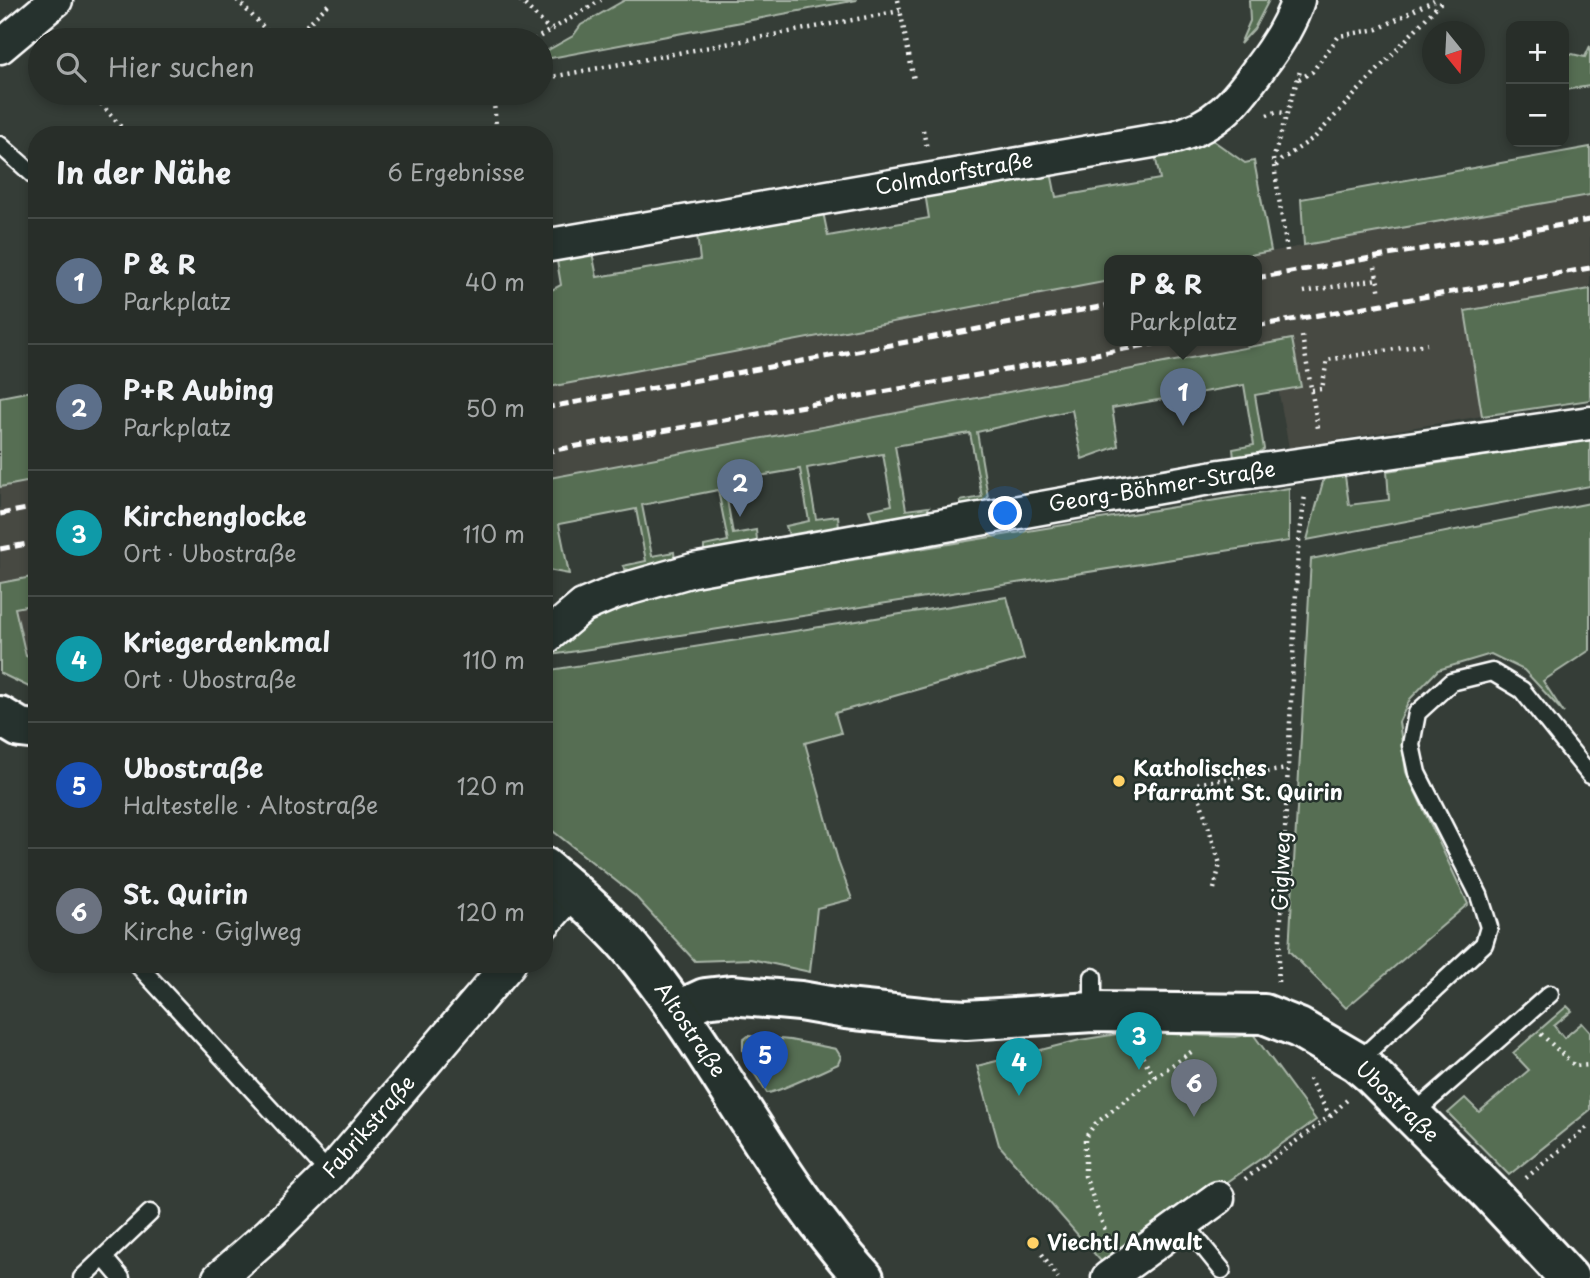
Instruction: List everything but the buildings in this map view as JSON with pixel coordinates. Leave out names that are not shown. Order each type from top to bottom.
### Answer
[{"type":"street","points":[[0,47],[56,0]]},
{"type":"street","name":"Colmdorfstraße","points":[[553,244],[1192,132],[1214,120],[1238,99],[1283,35],[1298,0]]},
{"type":"street","name":"Georg-Böhmer-Straße","points":[[553,631],[583,606],[616,592],[693,570],[1150,488],[1590,422]]},
{"type":"street","points":[[0,716],[20,728],[28,729]]},
{"type":"street","name":"Altostraße","points":[[558,879],[638,957],[679,1010],[797,1194],[832,1243],[864,1278]]},
{"type":"street","name":"Fabrikstraße","points":[[219,1278],[330,1174],[501,973]]},
{"type":"street","name":"Ubostraße","points":[[679,1010],[705,998],[731,995],[967,1020],[1093,994],[1264,1014],[1299,1028],[1355,1077],[1412,1115],[1569,1278]]},
{"type":"street","points":[[1108,1278],[1218,1198]]},
{"type":"lane","points":[[0,145],[28,170]]},
{"type":"lane","points":[[1355,1077],[1484,944],[1489,927],[1479,895],[1417,773],[1410,745],[1418,713],[1451,682],[1492,672],[1522,690],[1590,775]]},
{"type":"lane","points":[[1489,927],[1504,918]]},
{"type":"lane","points":[[145,973],[330,1174]]},
{"type":"lane","points":[[1412,1115],[1550,994]]},
{"type":"lane","points":[[82,1278],[150,1213]]},
{"type":"lane","points":[[1184,1223],[1223,1270]]},
{"type":"lane","points":[[104,1258],[121,1278]]},
{"type":"path","points":[[237,0],[264,28]]},
{"type":"path","points":[[520,0],[548,28]]},
{"type":"path","points":[[553,28],[601,0]]},
{"type":"path","points":[[898,0],[914,80]]},
{"type":"path","points":[[1299,79],[1312,72],[1339,36],[1378,29],[1434,0]]},
{"type":"path","points":[[1274,174],[1277,164],[1315,137],[1443,0]]},
{"type":"path","points":[[304,28],[330,3]]},
{"type":"path","points":[[553,77],[900,11]]},
{"type":"path","points":[[1287,251],[1274,174],[1274,152],[1302,66]]},
{"type":"path","points":[[102,105],[120,126]]},
{"type":"path","points":[[494,105],[496,126]]},
{"type":"path","points":[[1261,120],[1268,114],[1286,113]]},
{"type":"path","points":[[1375,267],[1380,294]]},
{"type":"path","points":[[1304,292],[1377,279]]},
{"type":"path","name":"Giglweg","points":[[1278,989],[1298,549],[1318,427],[1303,336]]},
{"type":"path","points":[[1312,390],[1322,389],[1327,360],[1427,344]]},
{"type":"path","points":[[1214,888],[1220,863],[1195,784],[1286,769]]},
{"type":"path","points":[[1525,1016],[1575,1066],[1590,1065]]},
{"type":"path","points":[[1299,1028],[1291,1046],[1330,1116]]},
{"type":"path","points":[[1108,1235],[1085,1176],[1085,1138],[1095,1124],[1155,1077],[1131,1038]]},
{"type":"path","points":[[1218,1198],[1330,1116],[1355,1077]]},
{"type":"path","points":[[1497,1201],[1590,1125]]},
{"type":"path","points":[[1042,1254],[1058,1278]]},
{"type":"shaded area","points":[[1590,195],[1590,289],[1465,311],[1482,416],[1289,448],[1271,350],[553,502],[553,386],[1104,282],[1104,346],[1262,346],[1262,255],[1252,255]]},
{"type":"shaded area","points":[[28,482],[28,672],[0,649],[0,487]]},
{"type":"green space","points":[[625,0],[857,0],[553,58],[553,47],[573,36],[581,25]]},
{"type":"green space","points":[[1249,0],[1269,0],[1254,29],[1240,44],[1250,21]]},
{"type":"green space","points":[[1590,46],[1590,86],[1569,89],[1569,53],[1585,57]]},
{"type":"green space","points":[[1211,139],[1245,163],[1254,161],[1271,251],[1250,255],[1104,255],[1104,282],[553,386],[553,289],[561,285],[557,261],[592,252],[597,277],[700,260],[697,234],[823,212],[828,236],[929,218],[925,193],[1051,172],[1056,197],[1160,179],[1155,155]]},
{"type":"green space","points":[[1590,147],[1590,195],[1304,245],[1301,199]]},
{"type":"green space","points":[[1590,289],[1590,400],[1482,416],[1465,311]]},
{"type":"green space","points":[[1292,339],[1301,387],[1255,395],[1264,449],[1256,455],[1234,458],[1233,449],[1254,445],[1244,385],[1112,408],[1118,446],[1082,459],[1072,410],[977,432],[988,497],[984,503],[962,507],[960,501],[982,497],[970,433],[895,446],[906,510],[929,507],[927,512],[873,521],[869,510],[892,505],[883,454],[807,468],[816,519],[838,516],[839,528],[790,538],[786,526],[809,521],[800,469],[724,482],[733,534],[756,530],[757,540],[752,545],[704,553],[704,546],[728,541],[718,490],[642,505],[652,556],[674,552],[675,562],[638,572],[625,569],[623,566],[646,561],[636,509],[559,524],[569,574],[553,571],[553,477]]},
{"type":"green space","points":[[28,392],[28,482],[0,487],[0,397]]},
{"type":"green space","points":[[1590,440],[1590,486],[1307,540],[1324,478],[1345,476],[1349,505],[1389,500],[1387,471]]},
{"type":"green space","points":[[1289,488],[1289,541],[553,655],[553,645],[579,623],[670,590]]},
{"type":"green space","points":[[1590,503],[1590,650],[1543,681],[1564,713],[1524,670],[1491,654],[1438,670],[1410,699],[1399,722],[1406,772],[1468,904],[1346,1008],[1289,951],[1311,559]]},
{"type":"green space","points":[[28,578],[28,606],[15,608],[28,657],[28,687],[0,673],[0,583]]},
{"type":"green space","points":[[1007,597],[1024,659],[835,713],[841,733],[805,743],[839,864],[852,899],[817,908],[810,972],[751,959],[695,961],[635,896],[553,831],[553,670]]},
{"type":"green space","points":[[1567,1006],[1572,1011],[1554,1026],[1564,1038],[1582,1023],[1590,1032],[1590,1110],[1509,1175],[1448,1113],[1465,1098],[1479,1112],[1529,1070],[1513,1053]]},
{"type":"green space","points":[[1130,1032],[1235,1037],[1253,1034],[1316,1120],[1106,1267],[999,1145],[977,1066],[1080,1040]]},
{"type":"green space","points":[[748,1036],[790,1040],[836,1049],[841,1057],[838,1064],[790,1086],[767,1093],[754,1073],[763,1067],[751,1047],[743,1051],[743,1040]]},
{"type":"railway","points":[[1262,277],[1590,220]]},
{"type":"railway","points":[[1262,325],[1590,268]]},
{"type":"railway","points":[[553,406],[1104,306]]},
{"type":"railway","points":[[553,450],[1141,346]]},
{"type":"railway","points":[[0,514],[28,509]]},
{"type":"railway","points":[[0,549],[28,544]]},
{"type":"place","name":"P & R","points":[[1183,426]]},
{"type":"place","name":"P+R Aubing","points":[[740,517]]},
{"type":"place","name":"Katholisches Pfarramt St. Quirin","points":[[1119,781]]},
{"type":"place","name":"Kirchenglocke","points":[[1139,1070]]},
{"type":"place","name":"Ubostraße","points":[[765,1089]]},
{"type":"place","name":"Kriegerdenkmal","points":[[1019,1096]]},
{"type":"place","name":"St. Quirin","points":[[1194,1117]]},
{"type":"place","name":"Viechtl Anwalt","points":[[1033,1243]]}]
